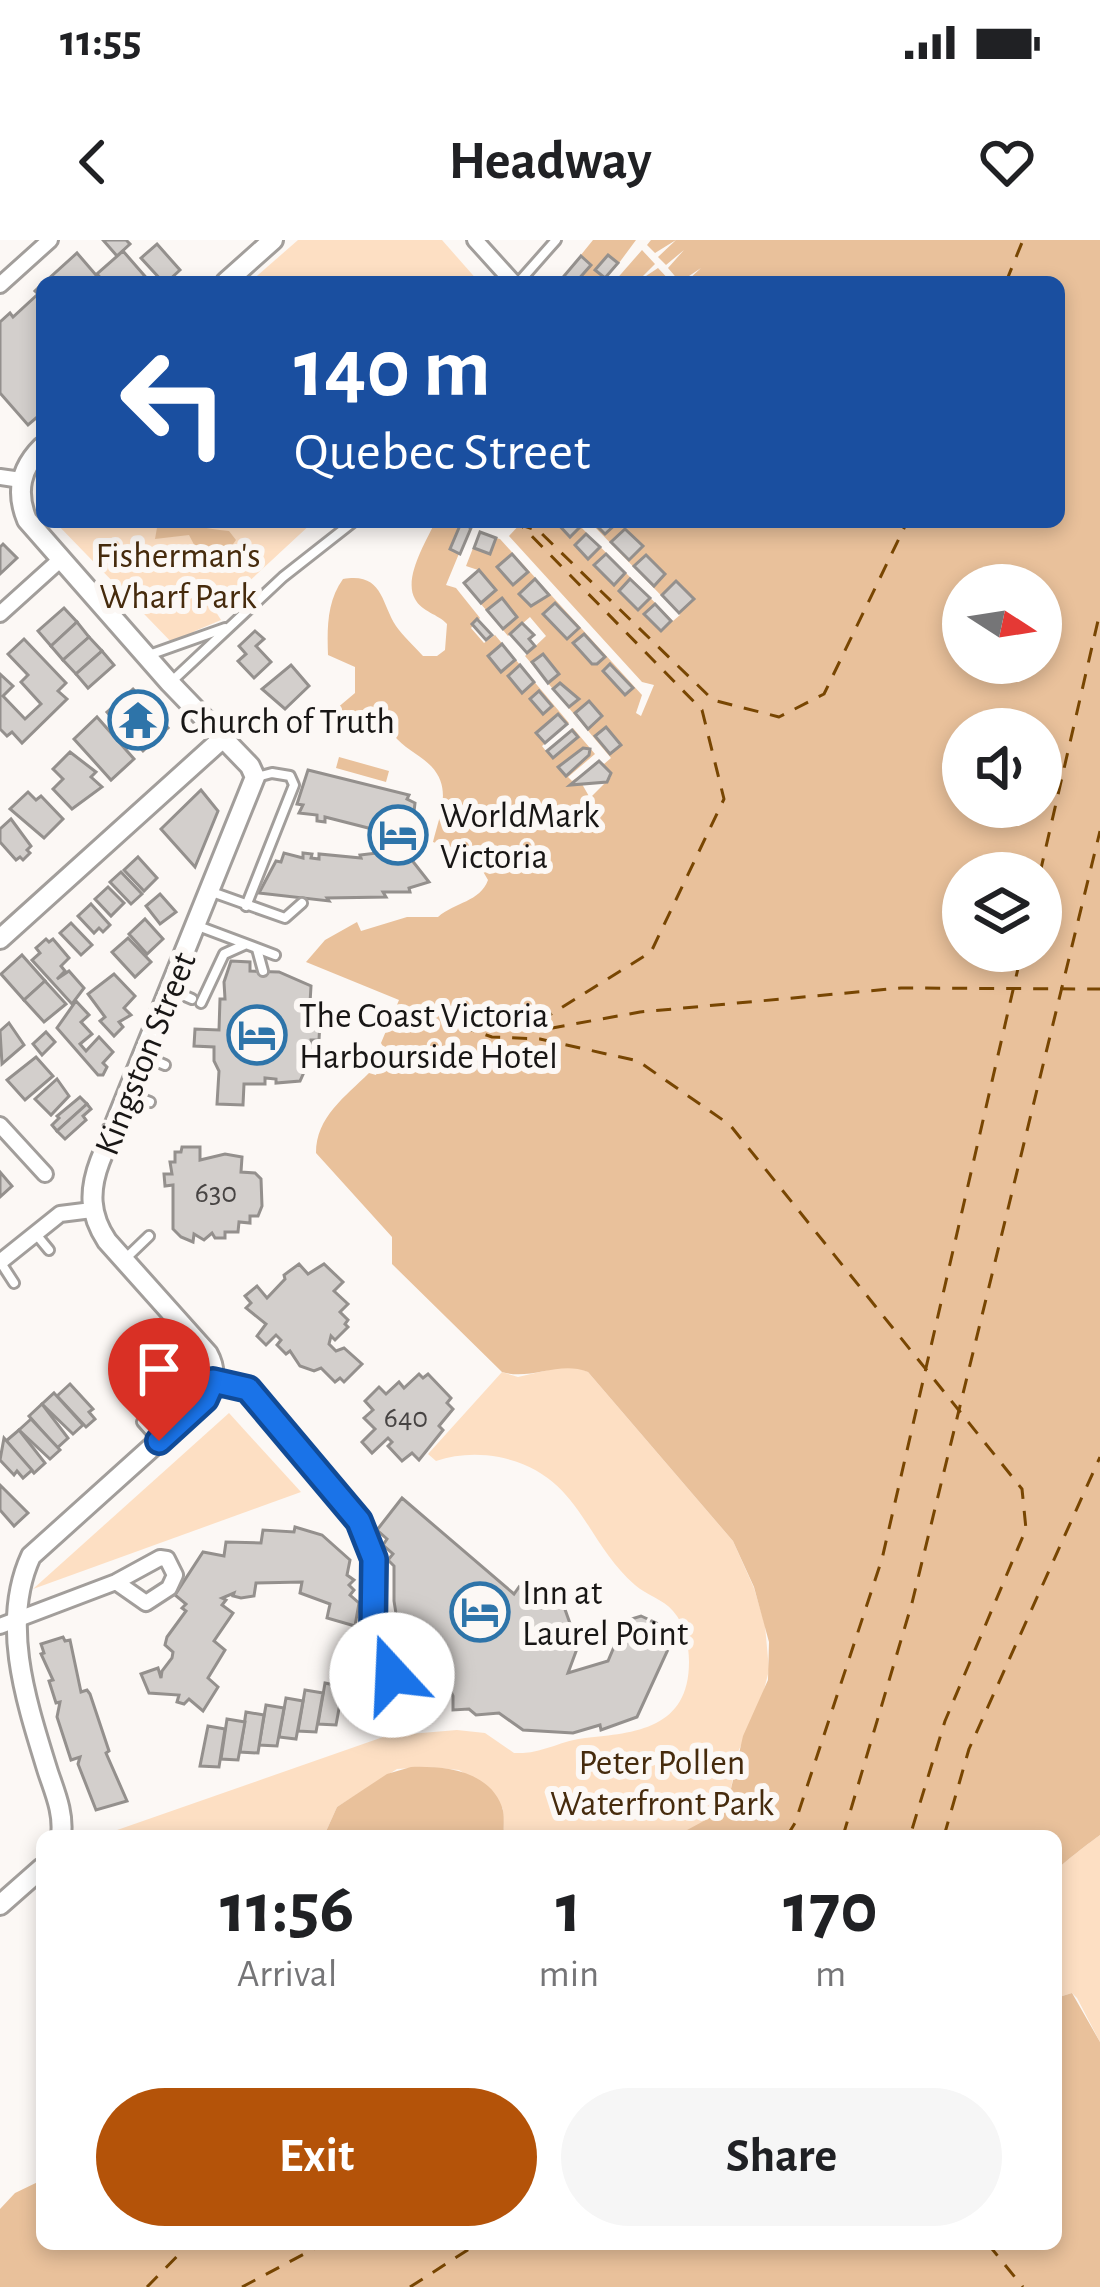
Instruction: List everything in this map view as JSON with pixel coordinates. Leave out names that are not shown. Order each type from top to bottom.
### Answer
[{"type":"street","points":[[0,285],[50,240]]},
{"type":"street","points":[[233,276],[272,240]]},
{"type":"street","points":[[475,240],[510,276]]},
{"type":"street","points":[[36,454],[21,480],[20,503],[27,520],[250,766],[252,787]]},
{"type":"street","points":[[0,477],[21,480]]},
{"type":"street","points":[[0,614],[61,559]]},
{"type":"street","points":[[0,939],[223,738]]},
{"type":"street","name":"Kingston Street","points":[[92,1210],[95,1173],[252,787]]},
{"type":"street","points":[[0,1125],[45,1174]]},
{"type":"street","points":[[0,1262],[60,1214],[92,1210],[101,1232],[214,1366],[205,1399],[41,1546],[6,1590],[3,1625],[61,1813],[61,1830]]},
{"type":"street","points":[[213,1381],[248,1389],[359,1521],[374,1559],[372,1618],[377,1650],[412,1695]]},
{"type":"street","points":[[3,1625],[116,1582]]},
{"type":"street","points":[[0,1905],[36,1873]]},
{"type":"lane","points":[[522,276],[556,240]]},
{"type":"lane","points":[[170,683],[283,577],[345,528]]},
{"type":"lane","points":[[147,656],[232,625]]},
{"type":"lane","points":[[246,906],[294,785],[290,776],[279,773],[252,787]]},
{"type":"lane","points":[[211,892],[285,918],[302,903]]},
{"type":"lane","points":[[197,925],[275,955]]},
{"type":"lane","points":[[251,946],[263,971]]},
{"type":"lane","points":[[170,990],[196,1001],[224,954],[251,946]]},
{"type":"lane","points":[[142,1056],[165,1065]]},
{"type":"lane","points":[[128,1093],[150,1102]]},
{"type":"lane","points":[[34,1232],[49,1250]]},
{"type":"lane","points":[[124,1261],[149,1236]]},
{"type":"lane","points":[[0,1262],[14,1283]]},
{"type":"lane","points":[[176,1391],[193,1411]]},
{"type":"lane","points":[[142,1422],[159,1441]]},
{"type":"green space","points":[[298,240],[442,240],[474,276],[257,276]]},
{"type":"green space","name":"Fisherman's Wharf Park","points":[[61,528],[307,528],[216,612],[221,620],[195,631],[177,648]]},
{"type":"green space","name":"Peter Pollen Waterfront Park","points":[[561,1367],[588,1372],[733,1541],[754,1588],[765,1625],[769,1670],[761,1702],[737,1754],[731,1789],[713,1816],[689,1830],[504,1830],[503,1809],[492,1791],[459,1770],[427,1767],[397,1769],[337,1807],[327,1830],[117,1830],[386,1736],[457,1730],[485,1733],[514,1753],[523,1753],[640,1729],[669,1714],[687,1684],[688,1649],[681,1622],[618,1567],[564,1493],[548,1478],[499,1457],[467,1455],[436,1461],[428,1454],[502,1372],[518,1377]]},
{"type":"green space","points":[[229,1413],[301,1492],[33,1589]]},
{"type":"green space","points":[[1100,1835],[1100,2042],[1077,1998],[1072,1993],[1062,1996],[1062,1865]]},
{"type":"shaded area","points":[[593,240],[1100,240],[1100,1835],[1062,1865],[1062,1830],[687,1830],[713,1816],[731,1789],[743,1736],[768,1680],[769,1642],[754,1587],[733,1541],[588,1372],[566,1368],[502,1372],[392,1264],[392,1237],[316,1153],[321,1129],[334,1108],[369,1073],[376,1075],[386,1052],[381,1043],[399,1000],[306,962],[325,940],[357,922],[361,931],[407,917],[438,917],[479,893],[488,880],[474,856],[433,842],[443,793],[431,766],[393,734],[345,730],[336,709],[355,693],[355,667],[328,655],[331,606],[343,579],[373,585],[396,626],[423,656],[437,656],[445,650],[447,624],[418,603],[412,581],[432,528],[1065,528],[1065,276],[564,276]]},
{"type":"shaded area","points":[[157,528],[209,528],[229,531],[236,540],[226,554],[201,558],[189,535],[155,539]]},
{"type":"shaded area","points":[[339,757],[389,771],[386,782],[336,768]]},
{"type":"shaded area","points":[[411,1767],[437,1768],[476,1778],[496,1795],[504,1830],[327,1830],[337,1807],[387,1774]]},
{"type":"shaded area","points":[[1072,1993],[1100,2042],[1100,2287],[0,2287],[0,2209],[15,2193],[36,2183],[36,2250],[1062,2250],[1062,1996]]},
{"type":"pier","points":[[636,240],[651,240],[647,245],[655,253],[676,240],[658,257],[666,265],[684,250],[668,268],[675,276],[665,276],[658,268],[643,276],[655,264],[642,250],[619,276],[602,276],[595,270],[608,255],[619,263]]},
{"type":"pier","points":[[470,528],[516,528],[509,536],[642,682],[654,685],[641,716],[636,713],[642,695],[500,539],[496,538],[490,554],[473,548],[466,566],[478,570],[464,584],[508,636],[530,617],[546,636],[525,656],[611,758],[604,764],[598,760],[611,777],[590,798],[578,777],[572,781],[568,777],[595,754],[573,728],[546,751],[542,746],[569,723],[495,635],[484,643],[471,628],[480,618],[456,588],[446,585]]},
{"type":"pier","points":[[582,528],[596,528],[680,615],[673,621]]},
{"type":"building","points":[[103,240],[126,240],[130,244],[117,256]]},
{"type":"building","points":[[157,244],[180,270],[174,276],[158,276],[141,258]]},
{"type":"building","points":[[123,251],[145,276],[99,276]]},
{"type":"building","points":[[77,253],[97,276],[52,276]]},
{"type":"building","points":[[608,255],[618,263],[607,276],[595,270]]},
{"type":"building","points":[[581,256],[591,265],[581,276],[564,276]]},
{"type":"building","points":[[36,296],[36,418],[28,425],[0,393],[0,322],[10,313],[13,317]]},
{"type":"building","points":[[459,528],[471,528],[460,554],[450,549]]},
{"type":"building","points":[[625,529],[643,546],[629,560],[611,542]]},
{"type":"building","points":[[480,532],[496,538],[490,554],[474,548]]},
{"type":"building","points":[[586,534],[600,547],[588,559],[575,545]]},
{"type":"building","points":[[3,544],[17,558],[0,574],[0,547]]},
{"type":"building","points":[[512,554],[528,572],[513,585],[497,567]]},
{"type":"building","points":[[606,554],[625,573],[614,585],[594,565]]},
{"type":"building","points":[[646,555],[665,574],[654,586],[634,566]]},
{"type":"building","points":[[479,570],[496,590],[481,603],[464,583]]},
{"type":"building","points":[[535,579],[549,595],[531,606],[519,594]]},
{"type":"building","points":[[630,579],[650,598],[638,610],[619,591]]},
{"type":"building","points":[[676,581],[694,599],[679,613],[662,595]]},
{"type":"building","points":[[502,598],[517,617],[503,629],[487,610]]},
{"type":"building","points":[[555,603],[579,628],[567,639],[543,614]]},
{"type":"building","points":[[655,604],[671,621],[661,631],[644,614]]},
{"type":"building","points":[[64,608],[77,622],[51,646],[38,631]]},
{"type":"building","points":[[477,619],[492,635],[486,640],[472,624]]},
{"type":"building","points":[[77,622],[89,637],[63,660],[51,646]]},
{"type":"building","points":[[522,623],[534,635],[529,639],[535,646],[527,653],[510,634]]},
{"type":"building","points":[[255,631],[264,639],[256,646],[271,662],[254,678],[238,661],[246,654],[239,646]]},
{"type":"building","points":[[584,634],[605,657],[597,664],[573,643]]},
{"type":"building","points":[[89,637],[102,651],[76,674],[63,660]]},
{"type":"building","points":[[24,639],[66,683],[58,691],[67,699],[22,743],[12,732],[7,736],[0,729],[0,674],[13,686],[3,696],[25,719],[41,704],[21,682],[28,675],[8,654]]},
{"type":"building","points":[[502,644],[515,660],[501,672],[488,656]]},
{"type":"building","points":[[102,651],[114,665],[88,688],[76,674]]},
{"type":"building","points":[[543,654],[559,674],[548,683],[532,662]]},
{"type":"building","points":[[610,664],[633,688],[625,695],[603,671]]},
{"type":"building","points":[[291,665],[309,686],[285,709],[262,689]]},
{"type":"building","points":[[520,665],[534,682],[522,693],[508,676]]},
{"type":"building","points":[[560,683],[579,699],[569,707],[553,689]]},
{"type":"building","name":"Church of Truth","points":[[133,689],[168,728],[143,751],[107,712]]},
{"type":"building","points":[[539,691],[552,706],[543,714],[530,699]]},
{"type":"building","points":[[589,701],[602,716],[588,729],[575,713]]},
{"type":"building","points":[[558,714],[567,724],[545,743],[536,733]]},
{"type":"building","points":[[97,717],[134,759],[111,780],[74,739]]},
{"type":"building","points":[[606,727],[621,745],[610,754],[595,736]]},
{"type":"building","points":[[572,730],[578,737],[553,758],[547,751]]},
{"type":"building","points":[[583,748],[590,749],[589,755],[566,776],[558,767]]},
{"type":"building","points":[[70,752],[96,772],[91,777],[102,787],[72,809],[53,789],[63,779],[53,769]]},
{"type":"building","points":[[599,761],[611,773],[607,782],[570,785]]},
{"type":"building","name":"WorldMark Victoria","points":[[308,770],[409,795],[407,799],[415,803],[407,854],[429,882],[409,888],[410,892],[383,892],[386,897],[327,898],[329,901],[259,893],[284,853],[303,858],[303,853],[319,859],[319,854],[361,858],[403,850],[402,839],[380,831],[325,817],[325,822],[317,821],[317,815],[299,813],[303,805],[297,804]]},
{"type":"building","points":[[201,790],[218,811],[195,867],[161,829]]},
{"type":"building","points":[[28,792],[36,800],[41,796],[63,819],[44,838],[10,809]]},
{"type":"building","points":[[11,819],[31,846],[23,860],[16,860],[0,842],[0,829]]},
{"type":"building","points":[[138,857],[157,878],[144,891],[124,870]]},
{"type":"building","points":[[121,872],[142,894],[131,904],[110,882]]},
{"type":"building","points":[[108,887],[124,903],[111,916],[95,899]]},
{"type":"building","points":[[160,894],[176,912],[160,924],[146,906]]},
{"type":"building","points":[[91,904],[110,925],[103,932],[99,928],[94,933],[78,916]]},
{"type":"building","points":[[145,919],[163,939],[147,954],[129,934]]},
{"type":"building","points":[[71,923],[92,945],[81,955],[60,933]]},
{"type":"building","points":[[128,938],[151,962],[135,977],[112,952]]},
{"type":"building","points":[[46,939],[53,939],[69,958],[57,979],[69,971],[84,988],[72,1004],[32,960]]},
{"type":"building","points":[[22,955],[45,981],[24,1000],[1,974]]},
{"type":"building","name":"The Coast Victoria Harbourside Hotel","points":[[231,961],[250,962],[250,971],[279,972],[311,986],[309,1020],[320,1020],[319,1040],[311,1040],[310,1059],[300,1081],[276,1083],[276,1079],[265,1078],[265,1084],[244,1084],[243,1105],[217,1104],[219,1071],[214,1047],[194,1046],[195,1029],[219,1030],[220,999],[225,999],[224,982]]},
{"type":"building","points":[[114,974],[135,996],[124,1008],[131,1015],[119,1022],[123,1027],[114,1036],[100,1021],[105,1017],[88,994]]},
{"type":"building","points":[[45,981],[66,1004],[44,1022],[24,1000]]},
{"type":"building","points":[[76,1001],[89,1015],[81,1022],[92,1034],[80,1044],[86,1051],[99,1037],[113,1052],[103,1063],[107,1067],[103,1075],[57,1028]]},
{"type":"building","points":[[9,1023],[24,1045],[2,1064],[0,1031]]},
{"type":"building","points":[[46,1032],[55,1042],[42,1055],[33,1044]]},
{"type":"building","points":[[36,1057],[53,1076],[25,1100],[7,1080]]},
{"type":"building","points":[[57,1079],[69,1096],[51,1115],[35,1099]]},
{"type":"building","points":[[80,1097],[87,1104],[57,1131],[52,1125],[57,1116]]},
{"type":"building","points":[[87,1104],[91,1109],[83,1116],[86,1120],[65,1139],[57,1131]]},
{"type":"building","points":[[200,1147],[200,1160],[225,1154],[242,1157],[241,1172],[255,1173],[261,1179],[258,1216],[250,1216],[250,1223],[239,1222],[238,1232],[225,1232],[225,1238],[212,1233],[204,1240],[194,1234],[193,1242],[181,1237],[173,1229],[173,1185],[165,1186],[164,1174],[172,1174],[170,1162],[175,1162],[175,1152]]},
{"type":"building","points":[[0,1172],[12,1186],[0,1197]]},
{"type":"building","points":[[299,1264],[308,1274],[324,1264],[343,1282],[334,1291],[348,1304],[340,1312],[348,1327],[335,1340],[331,1336],[329,1344],[336,1351],[344,1348],[362,1364],[344,1382],[340,1378],[335,1382],[321,1368],[314,1371],[300,1366],[290,1351],[286,1354],[277,1345],[281,1340],[276,1335],[266,1345],[257,1336],[266,1324],[246,1308],[251,1303],[245,1296],[257,1286],[267,1298]]},
{"type":"building","points":[[419,1374],[423,1378],[428,1374],[451,1398],[447,1403],[453,1409],[439,1426],[443,1430],[419,1460],[412,1453],[402,1461],[388,1446],[392,1442],[388,1438],[372,1453],[362,1442],[375,1429],[364,1418],[373,1410],[365,1401],[379,1387],[386,1394],[399,1382],[404,1388]]},
{"type":"building","points":[[70,1384],[93,1409],[89,1412],[95,1419],[86,1427],[57,1396]]},
{"type":"building","points":[[54,1393],[83,1425],[73,1434],[42,1404]]},
{"type":"building","points":[[42,1404],[68,1438],[57,1448],[29,1416]]},
{"type":"building","points":[[31,1419],[60,1450],[50,1459],[19,1430]]},
{"type":"building","points":[[19,1430],[45,1463],[34,1473],[6,1441]]},
{"type":"building","points":[[4,1438],[32,1470],[23,1478],[0,1460]]},
{"type":"building","points":[[0,1485],[28,1513],[14,1526],[0,1510]]},
{"type":"building","name":"Inn at Laurel Point","points":[[402,1498],[514,1594],[519,1587],[542,1608],[562,1601],[578,1646],[568,1673],[608,1661],[625,1621],[641,1616],[676,1632],[637,1717],[601,1730],[600,1725],[573,1733],[523,1730],[499,1713],[453,1710],[453,1696],[444,1677],[426,1664],[407,1661],[400,1639],[394,1566],[388,1560],[393,1554],[377,1530]]},
{"type":"building","points":[[295,1527],[322,1535],[350,1560],[347,1575],[354,1580],[349,1585],[354,1590],[350,1595],[359,1603],[355,1626],[327,1618],[330,1604],[300,1593],[302,1582],[256,1583],[254,1596],[241,1598],[234,1593],[222,1598],[226,1600],[222,1605],[233,1613],[214,1641],[225,1650],[208,1678],[218,1687],[203,1711],[189,1699],[184,1704],[177,1702],[179,1695],[149,1693],[141,1674],[158,1668],[161,1678],[172,1658],[173,1652],[165,1645],[167,1637],[186,1611],[182,1608],[186,1604],[175,1595],[203,1552],[224,1556],[226,1542],[261,1543],[263,1530],[294,1532]]},
{"type":"building","points":[[63,1637],[70,1640],[81,1692],[90,1694],[106,1753],[127,1801],[96,1810],[78,1764],[80,1757],[71,1760],[57,1717],[60,1702],[56,1703],[49,1681],[53,1680],[41,1654],[41,1644]]},
{"type":"building","points":[[325,1683],[343,1687],[336,1725],[318,1724]]},
{"type":"building","points":[[305,1690],[323,1693],[316,1732],[298,1731]]},
{"type":"building","points":[[286,1698],[303,1701],[296,1739],[279,1737]]},
{"type":"building","points":[[266,1705],[284,1708],[277,1746],[259,1745]]},
{"type":"building","points":[[246,1712],[264,1715],[258,1753],[240,1752]]},
{"type":"building","points":[[227,1719],[245,1722],[238,1760],[221,1759]]},
{"type":"building","points":[[208,1726],[225,1729],[219,1767],[200,1766]]},
{"type":"ferry route","points":[[1008,276],[1023,240]]},
{"type":"ferry route","points":[[459,1026],[496,1018],[540,1021],[651,952],[724,799],[702,710],[524,528]]},
{"type":"ferry route","points":[[530,528],[539,531],[713,700],[779,717],[824,694],[904,528]]},
{"type":"ferry route","points":[[1045,852],[1100,612]]},
{"type":"ferry route","points":[[845,1830],[912,1603],[1100,831]]},
{"type":"ferry route","points":[[791,1830],[882,1559],[1017,972]]},
{"type":"ferry route","points":[[469,1026],[541,1030],[640,1012],[901,988],[1100,989]]},
{"type":"ferry route","points":[[460,1026],[492,1037],[540,1039],[638,1061],[730,1125],[1022,1489],[1026,1529],[945,1721],[912,1830]]},
{"type":"ferry route","points":[[946,1830],[969,1749],[1100,1457]]},
{"type":"ferry route","points":[[147,2287],[183,2250]]},
{"type":"ferry route","points":[[242,2287],[312,2250]]},
{"type":"ferry route","points":[[410,2287],[468,2250]]},
{"type":"ferry route","points":[[993,2250],[1023,2287]]},
{"type":"place","name":"Church of Truth","points":[[138,720]]},
{"type":"place","name":"WorldMark Victoria","points":[[398,835]]},
{"type":"place","name":"The Coast Victoria Harbourside Hotel","points":[[257,1035]]},
{"type":"place","name":"Inn at Laurel Point","points":[[480,1612]]},
{"type":"route","points":[[159,1441],[205,1399],[213,1381],[248,1389],[352,1510],[365,1534],[374,1559],[373,1634],[392,1675]]}]
